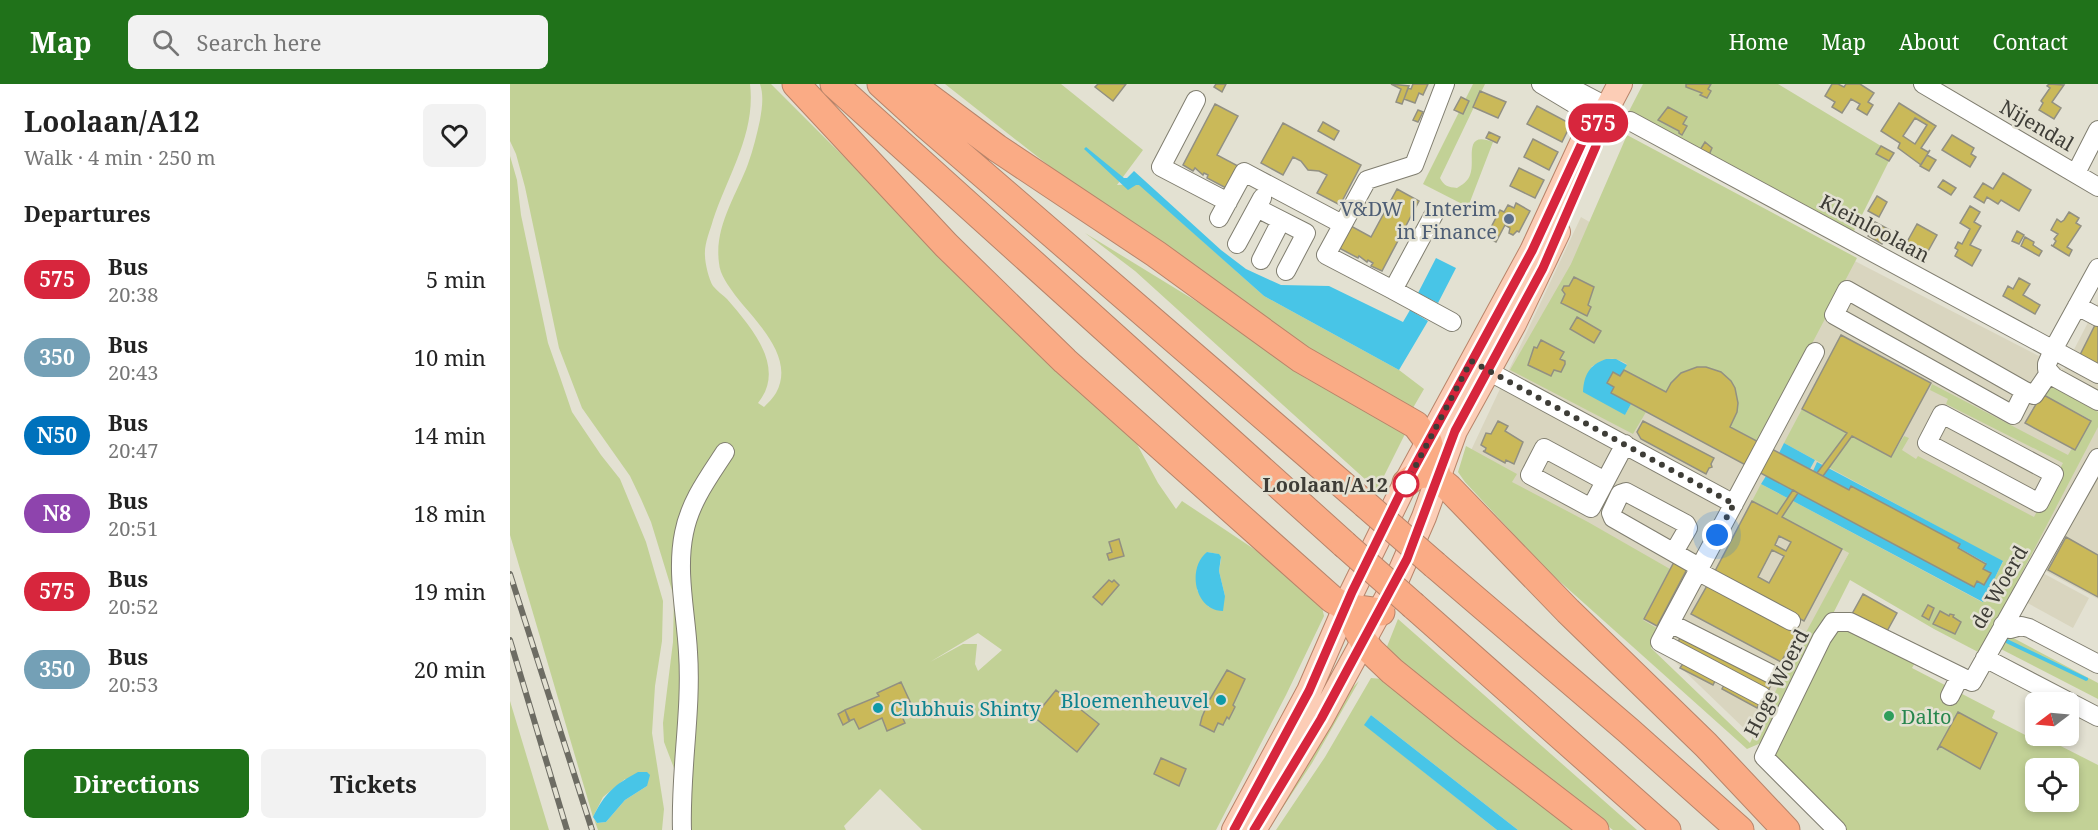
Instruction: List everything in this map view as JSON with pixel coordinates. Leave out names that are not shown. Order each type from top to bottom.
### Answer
[{"type":"highway","points":[[795,84],[946,245],[1065,361],[1332,599],[1345,607],[1380,612]]},
{"type":"highway","points":[[834,84],[1344,544],[1667,830]]},
{"type":"highway","points":[[881,84],[943,141],[1629,731],[1740,830]]},
{"type":"highway","points":[[911,84],[997,148],[1156,254],[1301,359],[1426,431],[1438,478]]},
{"type":"highway","points":[[1406,483],[1420,474],[1438,478],[1569,612],[1706,746],[1786,830]]},
{"type":"highway","points":[[1345,607],[1364,642],[1384,664],[1595,830]]},
{"type":"main road","points":[[1234,830],[1309,691],[1345,607],[1406,483],[1426,431],[1479,366],[1543,268],[1596,146],[1604,114],[1620,84]]},
{"type":"main road","points":[[1254,830],[1321,719],[1412,549],[1479,366]]},
{"type":"street","points":[[1445,84],[1414,165],[1367,180],[1326,255],[1452,322]]},
{"type":"street","points":[[1541,84],[1604,114]]},
{"type":"street","points":[[1564,84],[1604,114]]},
{"type":"street","name":"Nijendal","points":[[1923,84],[2098,187]]},
{"type":"street","points":[[1196,100],[1161,167],[1228,202]]},
{"type":"street","name":"Kleinloolaan","points":[[1630,121],[2098,374]]},
{"type":"street","points":[[2076,173],[2098,130]]},
{"type":"street","points":[[1219,218],[1244,172],[1342,224]]},
{"type":"street","points":[[1237,244],[1269,186]]},
{"type":"street","points":[[1257,208],[1306,233]]},
{"type":"street","points":[[1286,271],[1317,211]]},
{"type":"street","points":[[1393,290],[1434,214]]},
{"type":"street","points":[[1261,260],[1281,221]]},
{"type":"street","points":[[2013,415],[1834,315],[1847,290],[2034,395],[2049,373],[2047,364],[2053,350],[2098,268]]},
{"type":"street","points":[[2077,306],[2098,317]]},
{"type":"street","points":[[1762,696],[1660,642],[1815,352]]},
{"type":"street","points":[[1479,366],[1734,504]]},
{"type":"street","points":[[2049,373],[2098,400]]},
{"type":"street","points":[[1997,443],[2025,391]]},
{"type":"street","points":[[1942,414],[1997,443],[2054,474],[2039,503],[1927,443],[1942,414]]},
{"type":"street","points":[[1605,481],[1625,444]]},
{"type":"street","points":[[682,830],[682,774],[687,725],[688,652],[683,595],[683,534],[693,503],[725,452]]},
{"type":"street","name":"de Woerd","points":[[2098,458],[1984,658],[2098,717]]},
{"type":"street","points":[[1674,552],[1698,569],[1791,621]]},
{"type":"street","name":"Hoge Woerd","points":[[1837,830],[1764,757],[1822,638],[1833,622],[1850,622],[1960,676]]},
{"type":"street","points":[[1670,623],[1773,675]]},
{"type":"street","points":[[2003,625],[2010,629],[2021,626],[2029,628],[2098,664]]},
{"type":"street","points":[[1950,696],[1960,676],[1972,682],[1984,658]]},
{"type":"shaded area","points":[[1581,217],[1800,346],[1847,257],[2064,369],[2098,303],[2098,599],[2028,562],[1991,630],[1849,553],[1752,736],[1466,461]]},
{"type":"shaded area","points":[[2039,571],[2089,598],[2073,628],[2022,600]]},
{"type":"green space","points":[[510,84],[750,84],[751,102],[745,137],[713,220],[706,242],[705,256],[713,286],[746,322],[762,348],[769,376],[766,389],[758,403],[764,407],[776,393],[781,380],[781,366],[770,340],[725,280],[721,272],[718,250],[727,212],[748,164],[756,136],[762,106],[760,84],[771,84],[1131,433],[1158,483],[1176,509],[1182,501],[1272,561],[1322,607],[1324,616],[1216,830],[922,830],[880,789],[844,826],[846,830],[691,830],[677,776],[664,742],[663,723],[673,642],[674,597],[651,522],[641,499],[630,476],[582,408],[559,348],[525,187],[510,141]],"holes":[[[1207,552],[1218,554],[1221,559],[1219,571],[1225,596],[1209,607],[1197,590]],[[978,633],[1002,650],[978,671],[975,664],[977,644],[963,644],[930,662]]]},
{"type":"green space","points":[[945,84],[1061,84],[1143,150],[1117,185],[1139,184],[1264,296],[1399,370],[1424,389],[1410,413],[1334,373],[1123,224]]},
{"type":"green space","points":[[1473,84],[1485,84],[1440,178],[1449,187],[1461,186],[1470,175],[1474,143],[1483,139],[1493,142],[1468,207],[1423,184]]},
{"type":"green space","points":[[1643,84],[1778,84],[1881,146],[1876,154],[1889,161],[1849,241],[1627,115]]},
{"type":"green space","points":[[1627,135],[1857,258],[1775,414],[1763,444],[1623,370],[1627,364],[1616,360],[1604,360],[1591,367],[1625,415],[1631,404],[1646,412],[1633,434],[1510,370],[1571,264]]},
{"type":"green space","points":[[510,156],[517,180],[521,215],[548,343],[572,412],[620,479],[646,542],[663,601],[662,641],[655,686],[652,733],[664,809],[662,830],[598,830],[594,819],[597,823],[606,822],[625,800],[647,786],[625,779],[603,797],[593,817],[510,535]]},
{"type":"green space","points":[[1085,233],[1209,309],[1307,379],[1408,428],[1377,490],[1135,271]]},
{"type":"green space","points":[[2051,381],[2098,412],[2098,427],[1980,653],[1850,580],[1770,739],[1747,749],[1547,570],[1458,472],[1466,446],[1517,474],[1512,482],[1670,569],[1643,620],[1660,630],[1651,648],[1750,743],[1791,660],[1849,553],[1752,501],[1761,484],[1982,602],[2003,562],[1784,443],[1802,409],[1891,457],[1904,436],[1909,438],[1902,450],[1916,459],[1918,456],[2034,517],[2063,463],[1946,404],[1948,399],[1930,390],[1932,384],[2068,455],[2089,419],[2044,395]]},
{"type":"green space","points":[[1398,619],[1637,830],[1613,830],[1384,654]]},
{"type":"green space","name":"Dalto","points":[[1843,626],[1917,659],[1912,668],[1995,711],[1992,718],[2025,735],[2025,746],[2061,746],[2098,765],[2098,830],[1841,830],[1774,754],[1830,635]]},
{"type":"green space","points":[[2004,633],[2098,683],[2098,699],[1999,648]]},
{"type":"green space","points":[[1371,678],[1383,679],[1577,830],[1518,830],[1371,715],[1365,725],[1497,830],[1276,830],[1325,757]]},
{"type":"green space","points":[[1359,681],[1312,763],[1268,830],[1349,691]]},
{"type":"green space","points":[[510,701],[549,830],[510,830]]},
{"type":"water","points":[[1086,147],[1124,178],[1134,171],[1221,250],[1246,269],[1281,285],[1329,286],[1403,322],[1410,310],[1428,321],[1399,370],[1264,296],[1139,185],[1128,190],[1084,149]]},
{"type":"water","points":[[1436,258],[1456,268],[1438,303],[1418,293]]},
{"type":"water","points":[[1606,359],[1616,359],[1627,365],[1620,376],[1613,372],[1614,387],[1631,404],[1625,415],[1583,392],[1589,371],[1595,364]]},
{"type":"water","points":[[1784,443],[1815,460],[1810,469],[1779,453]]},
{"type":"water","points":[[1817,462],[2003,561],[1983,602],[1761,484],[1766,476],[1974,586],[1977,581],[1985,584],[1990,573],[1983,569],[1986,563],[1851,487],[1849,490],[1813,471]]},
{"type":"water","points":[[1207,552],[1219,554],[1221,557],[1219,571],[1225,596],[1223,611],[1205,604],[1197,587],[1197,568]]},
{"type":"water","points":[[2007,639],[2088,678],[2088,680],[2006,643]]},
{"type":"water","points":[[1371,715],[1518,830],[1497,830],[1364,725]]},
{"type":"water","points":[[638,772],[647,772],[650,775],[647,786],[625,800],[606,822],[597,823],[593,817],[606,796],[616,786]]},
{"type":"building","points":[[1098,84],[1126,84],[1113,101],[1095,87]]},
{"type":"building","points":[[1216,84],[1226,84],[1222,92],[1214,87]]},
{"type":"building","points":[[1391,84],[1409,86],[1402,104],[1396,102],[1401,89]]},
{"type":"building","points":[[1413,84],[1428,84],[1423,95],[1419,93],[1415,103],[1404,99],[1408,88],[1411,89]]},
{"type":"building","points":[[1686,84],[1711,84],[1708,89],[1711,91],[1707,98],[1700,95],[1702,93],[1686,87]]},
{"type":"building","points":[[1832,84],[1844,87],[1846,84],[1860,84],[1874,93],[1868,102],[1873,105],[1867,115],[1857,109],[1860,104],[1851,99],[1842,113],[1832,107],[1835,102],[1825,96]]},
{"type":"building","points":[[2049,84],[2064,85],[2052,102],[2061,108],[2054,119],[2039,110],[2043,103],[2041,101],[2050,88],[2047,86]]},
{"type":"building","points":[[1480,91],[1506,102],[1498,118],[1473,107]]},
{"type":"building","points":[[1461,97],[1469,101],[1463,114],[1454,110]]},
{"type":"building","points":[[1899,103],[1936,126],[1921,148],[1928,152],[1930,150],[1921,165],[1898,148],[1900,143],[1881,131]],"holes":[[[1915,118],[1927,125],[1915,144],[1903,136]]]},
{"type":"building","points":[[1215,104],[1238,116],[1217,155],[1238,166],[1226,188],[1207,178],[1208,175],[1204,173],[1203,175],[1195,168],[1193,171],[1183,165]]},
{"type":"building","points":[[1537,106],[1571,124],[1562,142],[1527,124]]},
{"type":"building","points":[[1668,107],[1687,117],[1683,124],[1687,126],[1682,135],[1679,131],[1658,120]]},
{"type":"building","points":[[1418,110],[1423,112],[1418,122],[1413,120]]},
{"type":"building","points":[[1323,122],[1339,131],[1334,140],[1318,131]]},
{"type":"building","points":[[1283,123],[1361,165],[1340,205],[1317,193],[1327,175],[1319,171],[1308,170],[1301,161],[1293,157],[1283,175],[1261,163]]},
{"type":"building","points":[[1489,132],[1500,137],[1497,143],[1486,138]]},
{"type":"building","points":[[1952,135],[1974,148],[1971,154],[1976,157],[1970,167],[1942,150]]},
{"type":"building","points":[[1533,139],[1558,152],[1549,170],[1524,157]]},
{"type":"building","points":[[1705,142],[1712,148],[1709,155],[1700,150]]},
{"type":"building","points":[[1881,146],[1894,153],[1889,161],[1876,154]]},
{"type":"building","points":[[1927,155],[1936,160],[1929,171],[1920,166]]},
{"type":"building","points":[[1519,168],[1544,180],[1535,198],[1510,186]]},
{"type":"building","points":[[2003,173],[2031,190],[2019,211],[2001,200],[1998,204],[1987,197],[1984,203],[1974,197],[1983,183],[1993,189]]},
{"type":"building","points":[[1943,180],[1956,188],[1951,195],[1938,187]]},
{"type":"building","points":[[1397,189],[1419,201],[1382,271],[1371,266],[1373,263],[1368,260],[1367,262],[1339,248],[1351,226],[1371,237]]},
{"type":"building","points":[[1877,196],[1887,202],[1879,217],[1868,211]]},
{"type":"building","points":[[1516,203],[1530,211],[1519,232],[1513,235],[1509,233],[1510,228],[1505,225],[1496,242],[1486,237],[1500,210],[1504,212],[1508,205],[1514,208]]},
{"type":"building","points":[[1970,206],[1980,212],[1974,222],[1981,226],[1970,245],[1981,250],[1972,266],[1955,256],[1958,242],[1962,244],[1970,229],[1960,223]]},
{"type":"building","points":[[2069,212],[2079,218],[2076,223],[2081,226],[2067,247],[2072,250],[2069,256],[2051,245],[2053,246],[2058,234],[2051,230],[2057,219],[2061,222]]},
{"type":"building","points":[[1875,222],[1890,230],[1882,244],[1868,236]]},
{"type":"building","points":[[1917,224],[1937,235],[1927,253],[1907,242]]},
{"type":"building","points":[[2017,231],[2024,235],[2019,244],[2012,241]]},
{"type":"building","points":[[2025,237],[2034,242],[2033,245],[2042,251],[2039,256],[2021,246]]},
{"type":"building","points":[[1574,277],[1594,287],[1587,316],[1561,303],[1565,294],[1562,290],[1564,286],[1569,286]]},
{"type":"building","points":[[2019,278],[2030,284],[2023,295],[2040,305],[2035,314],[2003,296],[2008,286],[2013,289]]},
{"type":"building","points":[[1577,317],[1601,331],[1594,343],[1570,329]]},
{"type":"building","points":[[2098,322],[2098,364],[2080,355]]},
{"type":"building","points":[[1841,335],[1931,383],[1891,457],[1852,436],[1823,476],[1817,473],[1847,433],[1802,409]]},
{"type":"building","points":[[1541,340],[1564,352],[1560,359],[1565,361],[1561,372],[1554,370],[1551,376],[1528,365],[1534,347],[1537,348]]},
{"type":"building","points":[[1697,367],[1706,367],[1721,372],[1735,388],[1737,412],[1730,427],[1849,490],[1851,486],[1960,544],[1958,548],[1986,564],[1983,569],[1991,573],[1984,585],[1977,581],[1974,587],[1611,393],[1614,387],[1607,383],[1613,372],[1620,376],[1624,370],[1666,392],[1681,373]]},
{"type":"building","points":[[2042,394],[2091,421],[2075,450],[2025,423]]},
{"type":"building","points":[[1498,421],[1508,426],[1505,431],[1523,442],[1514,464],[1506,460],[1505,463],[1483,451],[1486,448],[1481,445],[1486,433],[1491,434]]},
{"type":"building","points":[[1643,421],[1714,458],[1712,467],[1706,474],[1641,439],[1637,432]]},
{"type":"building","points":[[1793,490],[1798,493],[1782,517],[1842,549],[1804,621],[1714,573],[1752,501],[1777,514]],"holes":[[[1779,536],[1791,542],[1786,551],[1775,545]],[[1772,550],[1784,556],[1769,583],[1758,577]]]},
{"type":"building","points":[[2066,537],[2098,555],[2098,597],[2048,570]]},
{"type":"building","points":[[1119,539],[1124,556],[1109,560],[1107,554],[1112,552],[1109,542]]},
{"type":"building","points":[[1674,562],[1687,569],[1657,626],[1644,619]]},
{"type":"building","points":[[1109,580],[1112,582],[1114,580],[1119,585],[1102,605],[1093,597]]},
{"type":"building","points":[[1708,584],[1798,632],[1781,662],[1691,614]]},
{"type":"building","points":[[1863,594],[1897,613],[1886,633],[1852,614]]},
{"type":"building","points":[[1928,605],[1934,608],[1929,620],[1922,616]]},
{"type":"building","points":[[1940,611],[1949,616],[1954,615],[1953,617],[1961,622],[1955,634],[1933,624]]},
{"type":"building","points":[[1682,634],[1773,681],[1768,691],[1677,644]]},
{"type":"building","points":[[1684,662],[1716,679],[1713,685],[1680,668]]},
{"type":"building","name":"Bloemenheuvel","points":[[1227,670],[1245,679],[1229,719],[1227,717],[1223,725],[1218,723],[1214,732],[1200,725],[1208,703],[1207,698],[1210,699]]},
{"type":"building","name":"Clubhuis Shinty","points":[[901,682],[912,706],[900,712],[905,723],[887,731],[882,718],[859,729],[854,719],[849,721],[845,710],[879,696],[877,693]]},
{"type":"building","points":[[1725,683],[1760,702],[1757,708],[1722,689]]},
{"type":"building","points":[[1056,690],[1099,724],[1077,752],[1034,717]]},
{"type":"building","points":[[845,710],[850,721],[843,725],[838,714]]},
{"type":"building","points":[[1958,712],[1997,733],[1980,769],[1940,746],[1937,750]]},
{"type":"building","points":[[1161,758],[1186,769],[1179,786],[1154,774]]},
{"type":"railway","points":[[510,574],[592,830]]},
{"type":"railway","points":[[510,640],[567,830]]},
{"type":"bus line","name":"575","points":[[1234,830],[1309,691],[1352,592],[1403,488],[1532,251],[1582,143],[1601,120],[1596,146],[1543,268],[1455,431],[1407,559],[1321,719],[1254,830]]},
{"type":"place","name":"V&DW | Interim in Finance","points":[[1509,219]]},
{"type":"place","name":"Loolaan/A12","points":[[1406,484]]},
{"type":"place","name":"Bloemenheuvel","points":[[1221,700]]},
{"type":"place","name":"Clubhuis Shinty","points":[[878,708]]},
{"type":"place","name":"Dalto","points":[[1889,716]]},
{"type":"route","points":[[1406,484],[1471,361],[1734,504],[1717,535]]}]
